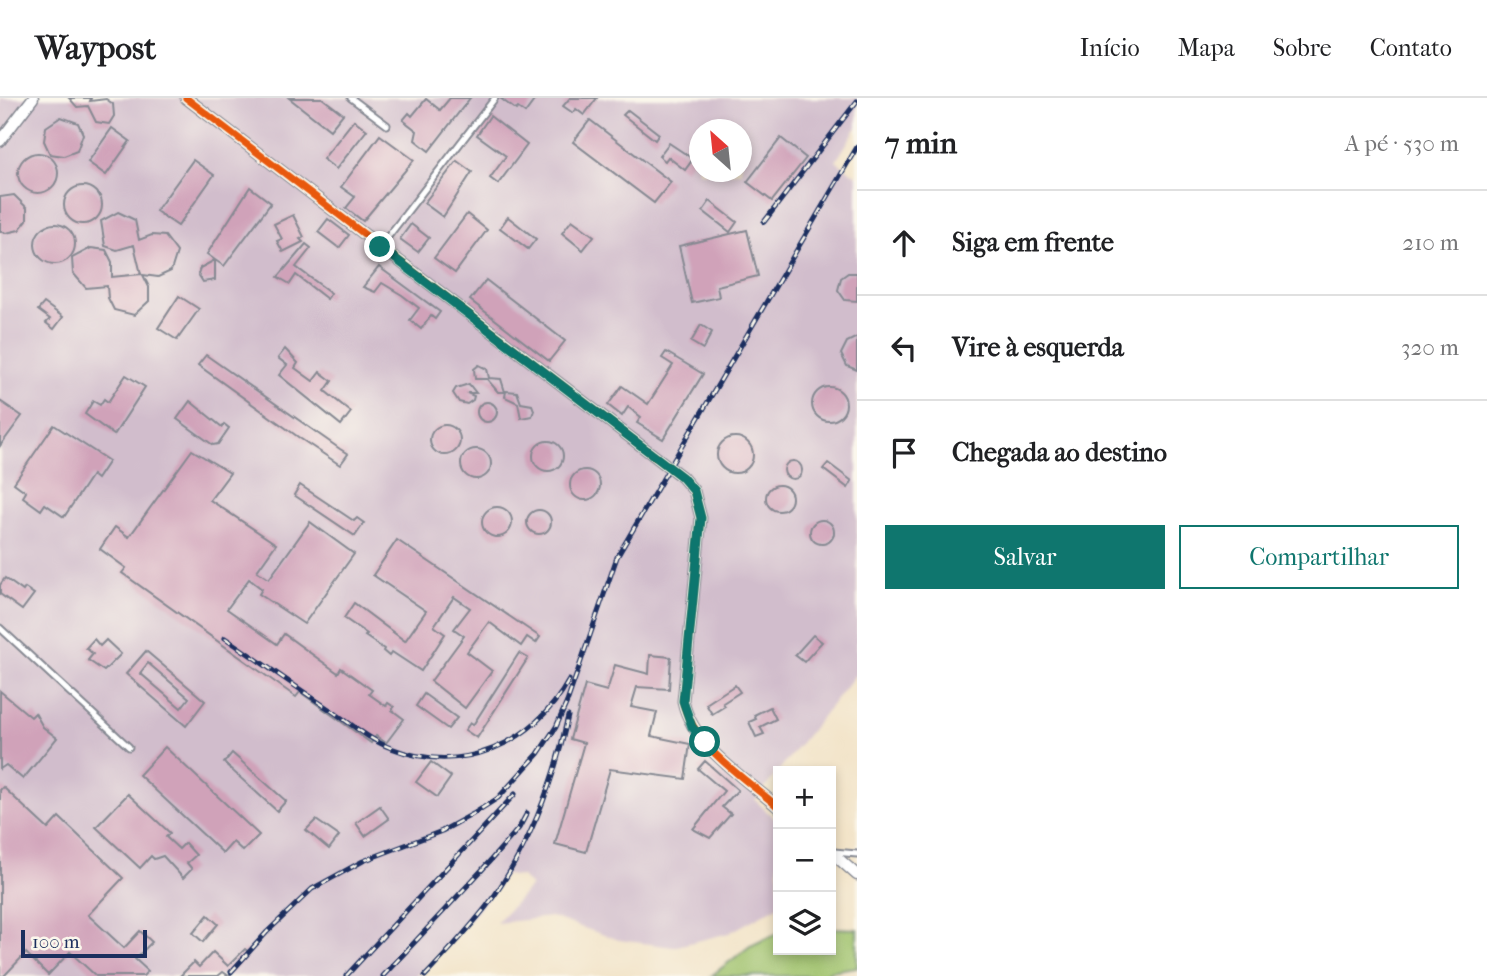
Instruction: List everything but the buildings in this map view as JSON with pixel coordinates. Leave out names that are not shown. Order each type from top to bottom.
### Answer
[{"type":"street","points":[[0,141],[33,98]]},
{"type":"street","points":[[186,98],[682,477],[694,491],[701,518],[683,701],[686,714],[705,742],[773,803]]},
{"type":"street","points":[[836,856],[857,875]]},
{"type":"lane","points":[[351,98],[387,125]]},
{"type":"lane","points":[[380,247],[495,98]]},
{"type":"lane","points":[[0,628],[129,747]]},
{"type":"lane","points":[[836,852],[857,854]]},
{"type":"shaded area","points":[[0,98],[857,98],[857,127],[836,161],[857,176],[857,673],[782,766],[773,766],[773,778],[755,800],[773,817],[773,909],[729,933],[673,947],[619,940],[551,917],[496,923],[531,886],[522,877],[505,875],[477,912],[417,976],[0,976]]},
{"type":"green space","points":[[836,928],[857,929],[857,967],[830,971],[822,976],[711,976],[750,946],[773,935],[773,955],[836,955]]},
{"type":"railway","points":[[764,222],[857,101]]},
{"type":"railway","points":[[231,972],[267,932],[312,889],[363,861],[442,831],[473,814],[498,798],[538,754],[556,727],[567,702],[617,557],[857,147]]},
{"type":"railway","points":[[225,638],[368,736],[383,745],[418,756],[469,756],[516,737],[536,722],[569,680]]},
{"type":"railway","points":[[425,976],[486,907],[514,864],[547,792],[568,716]]},
{"type":"railway","points":[[346,976],[515,794]]},
{"type":"railway","points":[[383,976],[519,828],[527,813]]},
{"type":"cycle path","points":[[186,98],[682,477],[694,491],[701,518],[683,701],[697,733],[709,747],[773,803]]},
{"type":"route","points":[[380,247],[682,477],[694,491],[701,518],[683,701],[692,727],[705,742]]}]
